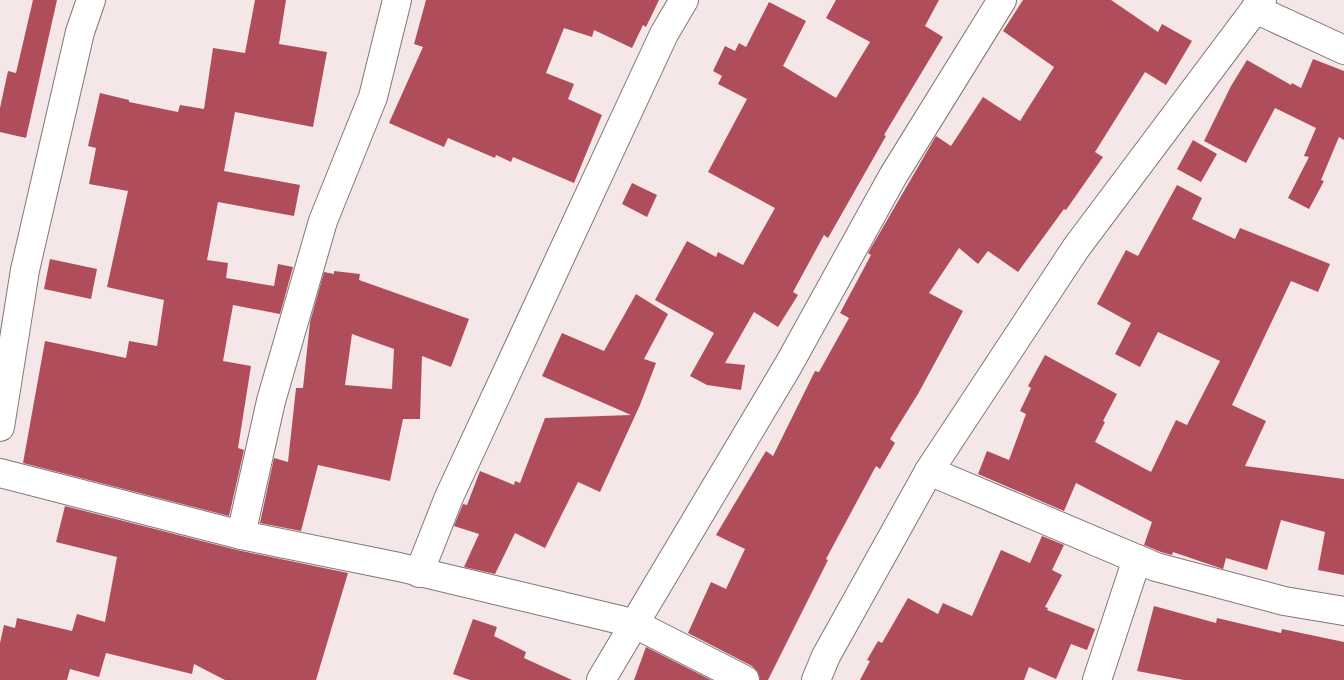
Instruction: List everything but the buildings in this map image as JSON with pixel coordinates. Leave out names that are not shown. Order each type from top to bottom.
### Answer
[{"type":"street","points":[[0,427],[25,270],[80,32],[91,0]]},
{"type":"street","points":[[241,535],[271,401],[323,221],[373,97],[397,0]]},
{"type":"street","points":[[419,572],[454,488],[664,34],[684,0]]},
{"type":"street","points":[[600,680],[789,364],[893,176],[1002,0]]},
{"type":"street","points":[[816,680],[826,656],[929,471],[1076,248],[1259,4],[1344,50]]},
{"type":"street","points":[[929,471],[1156,567],[1284,601],[1344,611]]},
{"type":"street","points":[[0,473],[241,535],[419,572],[634,623],[745,680]]},
{"type":"street","points":[[1097,680],[1137,560]]}]
